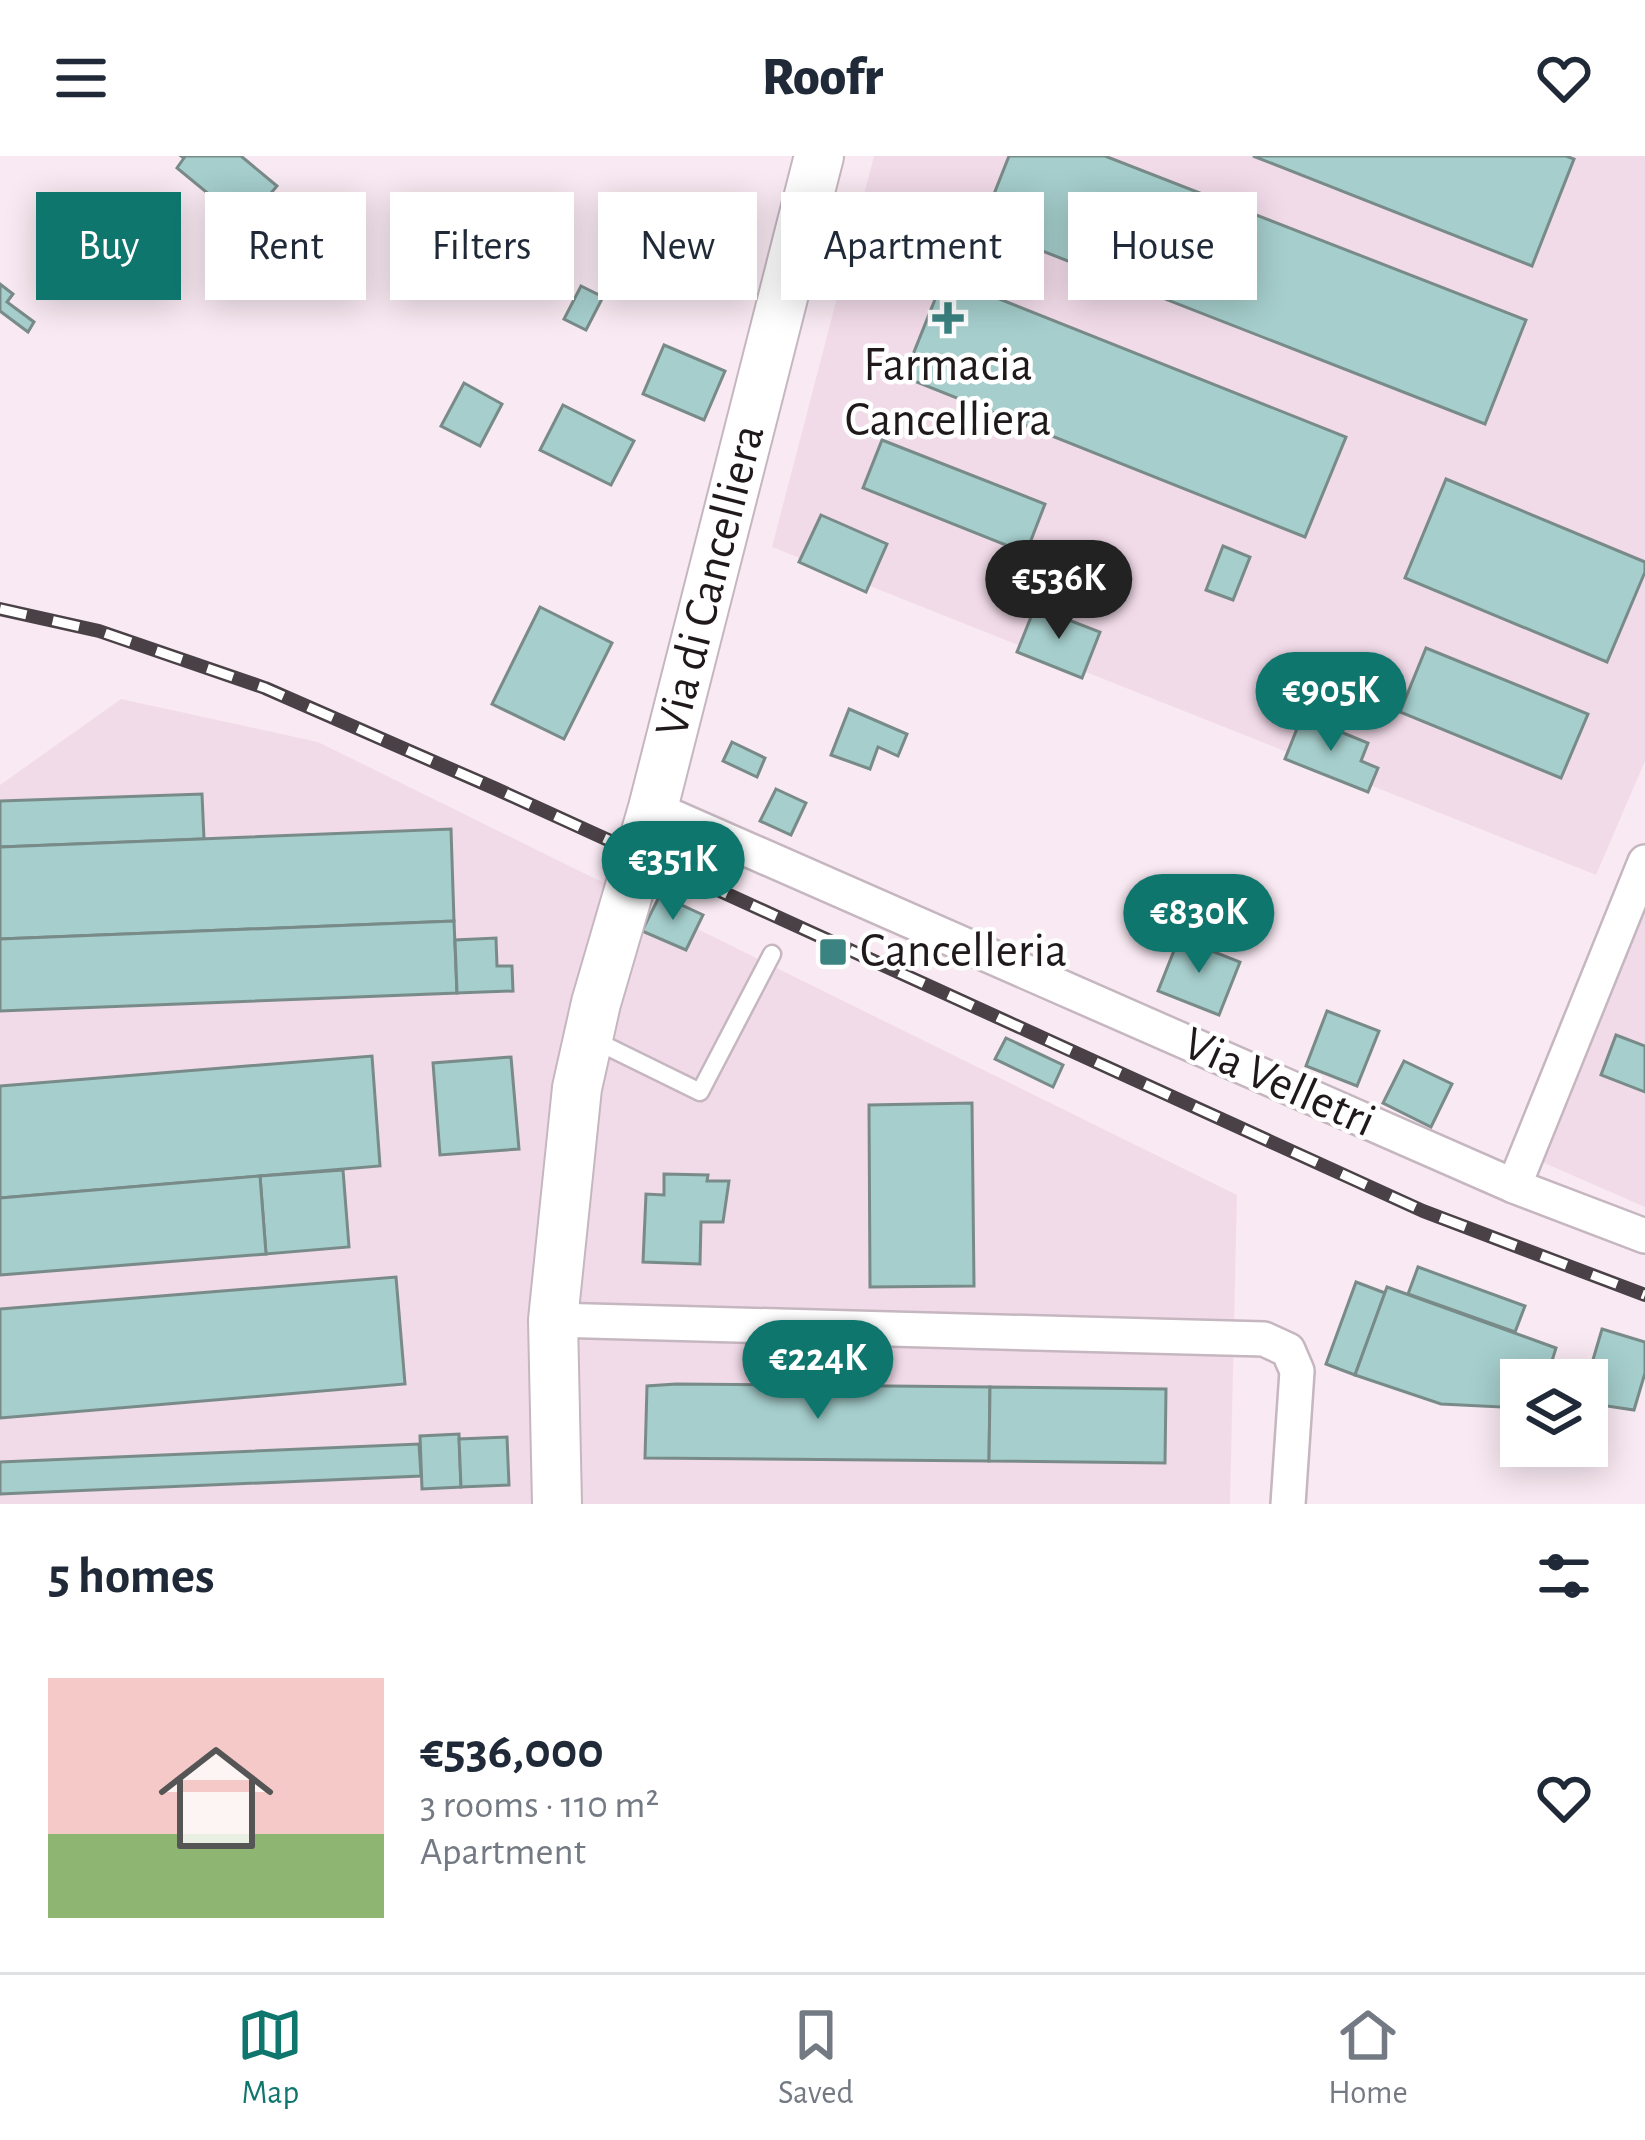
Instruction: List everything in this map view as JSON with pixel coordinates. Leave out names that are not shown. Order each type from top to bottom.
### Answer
[{"type":"street","name":"Via di Cancelliera","points":[[557,1504],[553,1320],[577,1088],[819,156]]},
{"type":"street","name":"Via Velletri","points":[[653,808],[1514,1186],[1645,1236]]},
{"type":"street","points":[[1514,1186],[1645,862]]},
{"type":"street","points":[[553,1320],[1264,1340],[1288,1350],[1297,1371],[1288,1504]]},
{"type":"lane","points":[[588,1037],[700,1092],[772,954]]},
{"type":"shaded area","points":[[874,156],[1645,156],[1645,761],[1596,875],[772,547],[836,300],[1044,300],[1044,192],[865,192]]},
{"type":"shaded area","points":[[121,699],[318,742],[1237,1195],[1230,1504],[0,1504],[0,785]]},
{"type":"shaded area","points":[[1645,897],[1645,1207],[1535,1159]]},
{"type":"building","points":[[181,156],[241,156],[277,186],[272,192],[206,192],[177,168]]},
{"type":"building","points":[[1009,156],[1105,156],[1197,192],[1068,192],[1068,261],[1044,252],[1044,192],[995,192]]},
{"type":"building","points":[[1253,156],[1566,156],[1574,159],[1532,266]]},
{"type":"building","points":[[1257,215],[1526,320],[1485,424],[1168,300],[1257,300]]},
{"type":"building","points":[[0,284],[13,294],[7,302],[34,322],[28,332],[0,311]]},
{"type":"building","points":[[581,286],[601,300],[586,330],[564,319]]},
{"type":"building","points":[[935,300],[1002,300],[1346,437],[1305,537],[904,377]]},
{"type":"building","points":[[664,345],[725,371],[704,420],[643,394]]},
{"type":"building","points":[[464,383],[502,404],[480,446],[441,426]]},
{"type":"building","points":[[563,405],[634,441],[611,485],[540,450]]},
{"type":"building","points":[[882,440],[1045,504],[1026,553],[863,488]]},
{"type":"building","points":[[1446,479],[1645,562],[1607,662],[1405,578]]},
{"type":"building","points":[[821,515],[887,544],[866,592],[799,562]]},
{"type":"building","points":[[1223,546],[1250,557],[1233,600],[1206,590]]},
{"type":"building","points":[[540,607],[612,643],[564,739],[492,704]]},
{"type":"building","points":[[1035,607],[1100,632],[1082,678],[1017,652]]},
{"type":"building","points":[[1426,648],[1588,714],[1561,778],[1400,712]]},
{"type":"building","points":[[849,709],[907,734],[898,756],[878,747],[870,769],[831,755]]},
{"type":"building","points":[[1302,716],[1368,743],[1361,761],[1378,768],[1368,792],[1285,759]]},
{"type":"building","points":[[732,742],[765,758],[757,777],[723,761]]},
{"type":"building","points":[[776,789],[806,803],[791,835],[760,821]]},
{"type":"building","points":[[202,794],[204,839],[0,847],[0,801]]},
{"type":"building","points":[[451,829],[454,921],[0,939],[0,847]]},
{"type":"building","points":[[660,895],[703,915],[686,950],[642,931]]},
{"type":"building","points":[[454,921],[457,993],[0,1011],[0,939]]},
{"type":"building","points":[[496,938],[497,966],[512,966],[513,991],[457,993],[455,940]]},
{"type":"building","points":[[1179,938],[1240,962],[1219,1015],[1158,991]]},
{"type":"building","points":[[1327,1011],[1379,1031],[1357,1086],[1306,1066]]},
{"type":"building","points":[[1616,1035],[1645,1046],[1645,1092],[1601,1075]]},
{"type":"building","points":[[1006,1038],[1063,1065],[1053,1087],[995,1059]]},
{"type":"building","points":[[372,1056],[380,1166],[0,1198],[0,1086]]},
{"type":"building","points":[[511,1057],[519,1149],[440,1155],[433,1063]]},
{"type":"building","points":[[1404,1061],[1452,1084],[1431,1127],[1383,1103]]},
{"type":"building","points":[[972,1103],[974,1286],[870,1287],[869,1105]]},
{"type":"building","points":[[343,1170],[349,1247],[266,1254],[260,1176]]},
{"type":"building","points":[[664,1174],[708,1175],[707,1181],[729,1181],[723,1222],[701,1222],[700,1264],[643,1262],[646,1194],[664,1195]]},
{"type":"building","points":[[260,1176],[266,1254],[0,1275],[0,1198]]},
{"type":"building","points":[[1418,1267],[1525,1306],[1515,1332],[1408,1294]]},
{"type":"building","points":[[396,1277],[405,1384],[0,1418],[0,1309]]},
{"type":"building","points":[[1356,1282],[1385,1293],[1355,1375],[1326,1364]]},
{"type":"building","points":[[1387,1287],[1556,1348],[1553,1359],[1500,1359],[1500,1407],[1441,1404],[1355,1375]]},
{"type":"building","points":[[1602,1329],[1645,1342],[1645,1373],[1634,1410],[1608,1406],[1608,1359],[1593,1359]]},
{"type":"building","points":[[647,1386],[990,1387],[989,1461],[645,1458]]},
{"type":"building","points":[[990,1387],[1166,1389],[1165,1463],[989,1461]]},
{"type":"building","points":[[459,1434],[461,1487],[422,1489],[420,1436]]},
{"type":"building","points":[[507,1437],[509,1485],[461,1487],[459,1439]]},
{"type":"building","points":[[419,1444],[421,1476],[0,1494],[0,1462]]},
{"type":"railway","points":[[0,609],[99,631],[265,688],[1423,1211],[1645,1295]]},
{"type":"place","name":"Farmacia Cancelliera","points":[[948,318]]},
{"type":"place","name":"Cancelleria","points":[[833,952]]}]
